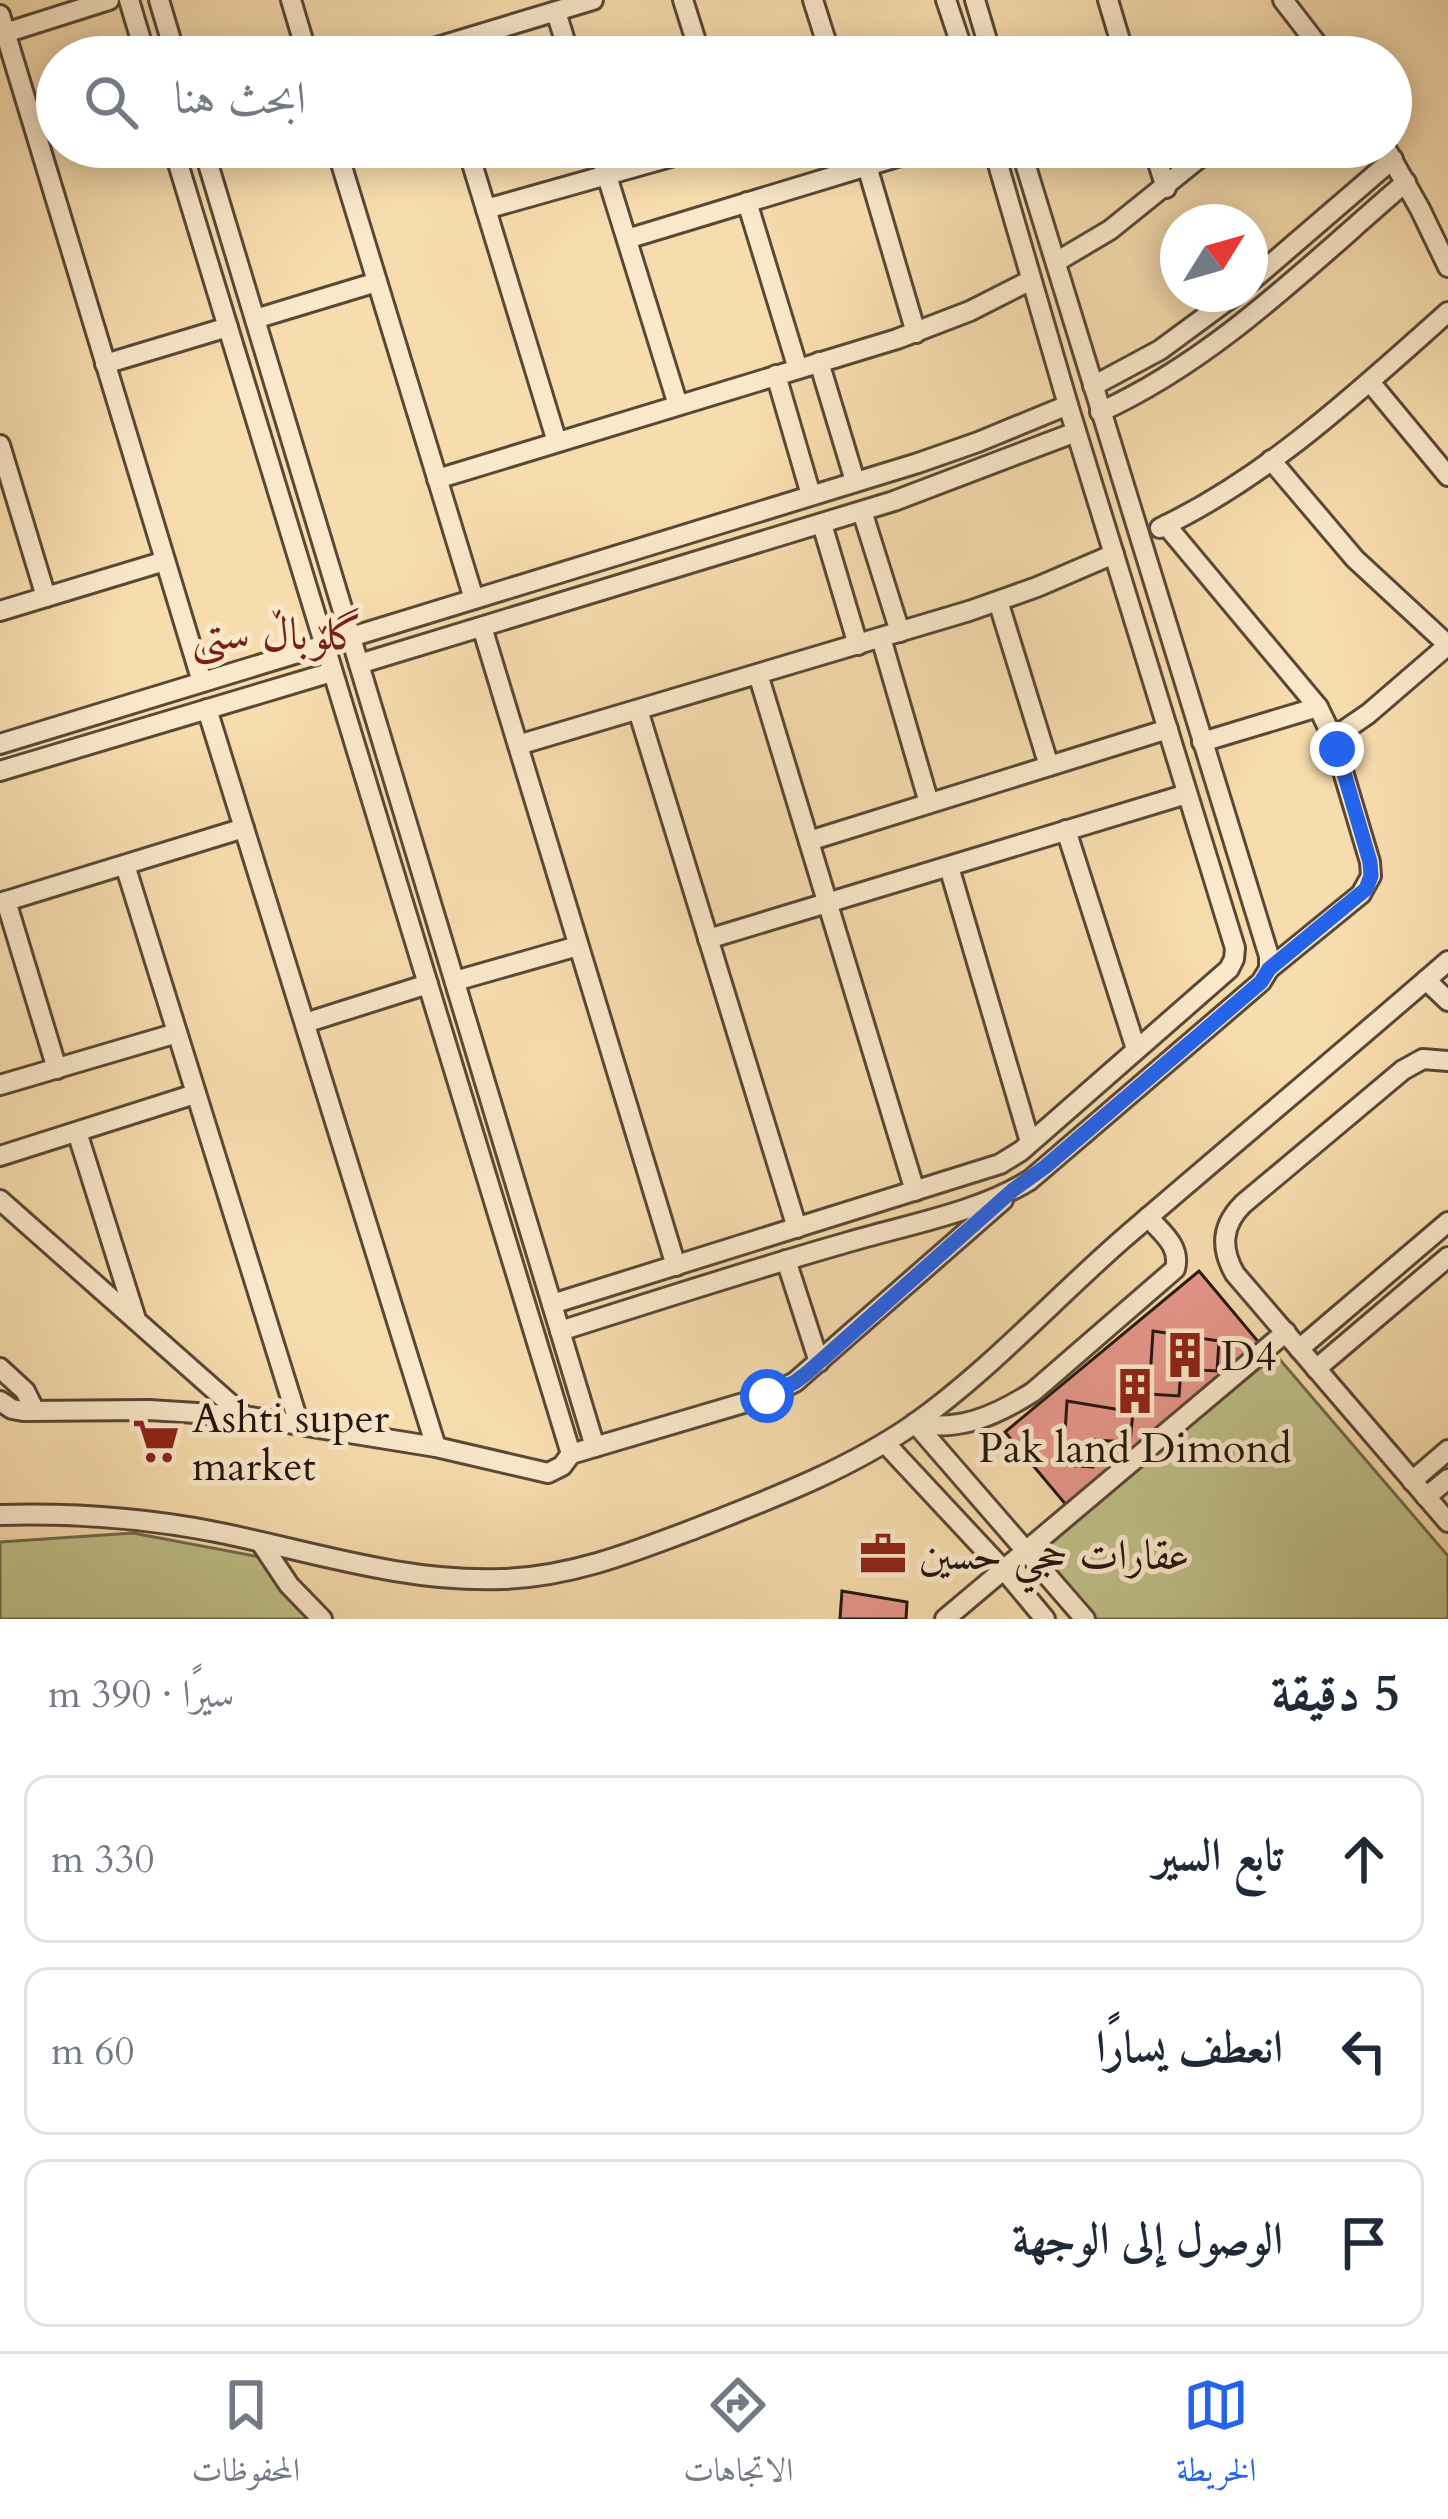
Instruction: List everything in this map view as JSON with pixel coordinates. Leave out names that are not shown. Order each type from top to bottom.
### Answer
[{"type":"street","points":[[36,134],[3,24],[109,0]]},
{"type":"street","points":[[129,0],[140,36]]},
{"type":"street","points":[[159,0],[170,36]]},
{"type":"street","points":[[291,0],[302,36]]},
{"type":"street","points":[[485,36],[593,0]]},
{"type":"street","points":[[683,0],[694,36]]},
{"type":"street","points":[[813,0],[824,36]]},
{"type":"street","points":[[946,0],[957,36]]},
{"type":"street","points":[[975,0],[986,36]]},
{"type":"street","points":[[1108,0],[1119,36]]},
{"type":"street","points":[[1283,0],[1309,36]]},
{"type":"street","points":[[556,12],[563,36]]},
{"type":"street","points":[[46,168],[202,682]]},
{"type":"street","points":[[179,168],[571,1454]]},
{"type":"street","points":[[209,168],[595,1447]]},
{"type":"street","points":[[342,168],[474,599]]},
{"type":"street","points":[[473,168],[556,442]]},
{"type":"street","points":[[605,168],[678,406]]},
{"type":"street","points":[[486,209],[634,168]]},
{"type":"street","points":[[626,239],[860,168]]},
{"type":"street","points":[[868,168],[916,333]]},
{"type":"street","points":[[552,1304],[989,1169],[1011,1158],[1228,969],[1235,953],[999,168]]},
{"type":"street","points":[[1027,168],[1270,956],[1269,969]]},
{"type":"street","points":[[1160,168],[1166,188]]},
{"type":"street","points":[[1056,262],[1093,242],[1189,168]]},
{"type":"street","points":[[1268,265],[1373,168]]},
{"type":"street","points":[[1398,168],[1448,267]]},
{"type":"street","points":[[1100,412],[1148,388],[1209,348],[1406,182]]},
{"type":"street","points":[[188,198],[215,189]]},
{"type":"street","points":[[747,202],[798,369]]},
{"type":"street","points":[[437,479],[916,333],[1030,280]]},
{"type":"street","points":[[255,319],[377,282]]},
{"type":"street","points":[[1093,386],[1160,350],[1212,312]]},
{"type":"street","points":[[1139,537],[1202,506],[1271,460],[1370,382],[1448,312]]},
{"type":"street","points":[[105,364],[228,327]]},
{"type":"street","points":[[819,362],[855,482]]},
{"type":"street","points":[[776,375],[812,495]]},
{"type":"street","points":[[1370,382],[1448,476]]},
{"type":"street","points":[[351,637],[963,448],[1068,405]]},
{"type":"street","points":[[359,664],[822,524],[957,479],[1076,432]]},
{"type":"street","points":[[0,445],[46,597]]},
{"type":"street","points":[[1271,460],[1355,559],[1448,645],[1333,738]]},
{"type":"street","points":[[862,511],[928,803]]},
{"type":"street","points":[[822,524],[858,645]]},
{"type":"street","points":[[0,1401],[12,1409],[244,1416],[436,1447],[541,1473],[562,1466],[571,1454],[767,1396],[795,1382],[1013,1190],[1261,982],[1269,969],[1361,894],[1371,876],[1333,738],[1318,707],[1166,525]]},
{"type":"street","points":[[518,745],[998,602],[1114,554]]},
{"type":"street","points":[[0,611],[165,562]]},
{"type":"street","points":[[998,602],[1049,766]]},
{"type":"street","points":[[482,627],[676,1266]]},
{"type":"street","points":[[0,744],[324,645]]},
{"type":"street","points":[[0,771],[332,672]]},
{"type":"street","points":[[758,674],[916,1191]]},
{"type":"street","points":[[1202,742],[1318,707]]},
{"type":"street","points":[[207,709],[436,1447]]},
{"type":"street","points":[[638,710],[797,1228]]},
{"type":"street","points":[[809,841],[1168,729]]},
{"type":"street","points":[[708,939],[1187,794]]},
{"type":"street","points":[[57,1069],[3,902],[244,828]]},
{"type":"street","points":[[1066,830],[1136,1049]]},
{"type":"street","points":[[124,865],[299,1424]]},
{"type":"street","points":[[949,867],[1030,1142]]},
{"type":"street","points":[[455,981],[578,946]]},
{"type":"street","points":[[0,1515],[68,1515],[197,1529],[438,1577],[504,1579],[553,1574],[632,1553],[832,1472],[914,1423],[1448,961]]},
{"type":"street","points":[[1426,980],[1448,1000]]},
{"type":"street","points":[[305,1023],[428,984]]},
{"type":"street","points":[[0,1085],[177,1033]]},
{"type":"street","points":[[1448,1061],[1423,1059],[1403,1070],[1234,1213],[1224,1237],[1228,1263],[1448,1522]]},
{"type":"street","points":[[0,1156],[195,1094]]},
{"type":"street","points":[[77,1132],[136,1320]]},
{"type":"street","points":[[560,1330],[1013,1190]]},
{"type":"street","points":[[0,1200],[244,1416]]},
{"type":"street","points":[[914,1423],[962,1425],[1014,1404],[1175,1269],[1174,1246],[1148,1217]]},
{"type":"street","points":[[1299,1349],[1448,1222]]},
{"type":"street","points":[[1316,1369],[1448,1257]]},
{"type":"street","points":[[786,1260],[819,1362]]},
{"type":"street","points":[[945,1619],[1286,1332]]},
{"type":"street","points":[[0,1368],[25,1391],[34,1409]]},
{"type":"street","points":[[914,1423],[1084,1619]]},
{"type":"street","points":[[885,1443],[1046,1619]]},
{"type":"street","points":[[1412,1481],[1448,1450]]},
{"type":"street","points":[[1426,1497],[1448,1479]]},
{"type":"street","points":[[261,1543],[289,1585],[322,1619]]},
{"type":"green space","points":[[1276,1355],[1448,1556],[1448,1619],[1085,1619],[1026,1550]]},
{"type":"green space","points":[[133,1533],[260,1557],[325,1619],[0,1619],[0,1542]]},
{"type":"building","name":"Pak land Dimond","points":[[1199,1271],[1266,1351],[1072,1512],[1005,1432]]},
{"type":"building","name":"D4","points":[[1153,1331],[1219,1341],[1217,1371],[1181,1369],[1179,1396],[1149,1394]]},
{"type":"building","points":[[1067,1401],[1133,1412],[1130,1442],[1095,1440],[1093,1467],[1063,1465]]},
{"type":"building","points":[[842,1591],[907,1602],[906,1619],[840,1619]]},
{"type":"place","name":"D4","points":[[1185,1355]]},
{"type":"place","name":"Pak land Dimond","points":[[1135,1391]]},
{"type":"place","name":"Ashti super market","points":[[156,1441]]},
{"type":"place","name":"عقارات حجي حسين","points":[[883,1554]]},
{"type":"district","name":"گلۆباڵ ستی","points":[[277,633]]},
{"type":"route","points":[[767,1396],[807,1373],[1366,889],[1370,862],[1337,749]]}]
